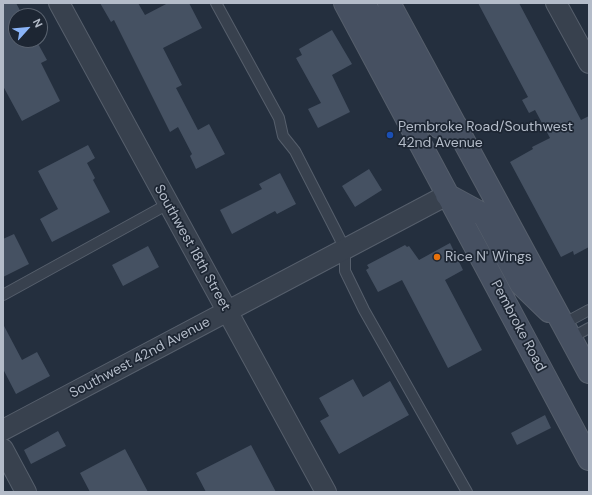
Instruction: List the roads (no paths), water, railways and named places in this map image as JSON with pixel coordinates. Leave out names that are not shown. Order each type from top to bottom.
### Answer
[{"type":"main road","name":"Pembroke Road","points":[[345,3],[589,459]]},
{"type":"main road","points":[[363,3],[390,45],[431,119],[439,127],[446,128],[456,126]]},
{"type":"main road","points":[[389,3],[456,126],[574,330],[589,372]]},
{"type":"main road","points":[[447,195],[484,215],[521,284],[574,330]]},
{"type":"street","name":"Southwest 18th Street","points":[[59,3],[326,492]]},
{"type":"street","points":[[556,3],[589,63]]},
{"type":"street","name":"Southwest 42nd Avenue","points":[[3,430],[447,195]]},
{"type":"street","points":[[3,449],[26,492]]},
{"type":"lane","points":[[216,3],[279,118],[283,136],[295,151],[345,250],[345,271],[364,310],[467,492]]},
{"type":"lane","points":[[3,295],[168,204]]},
{"type":"lane","points":[[574,330],[589,310]]},
{"type":"place","name":"Pembroke Road/Southwest 42nd Avenue","points":[[390,135]]},
{"type":"place","name":"Rice N' Wings","points":[[437,257]]}]
